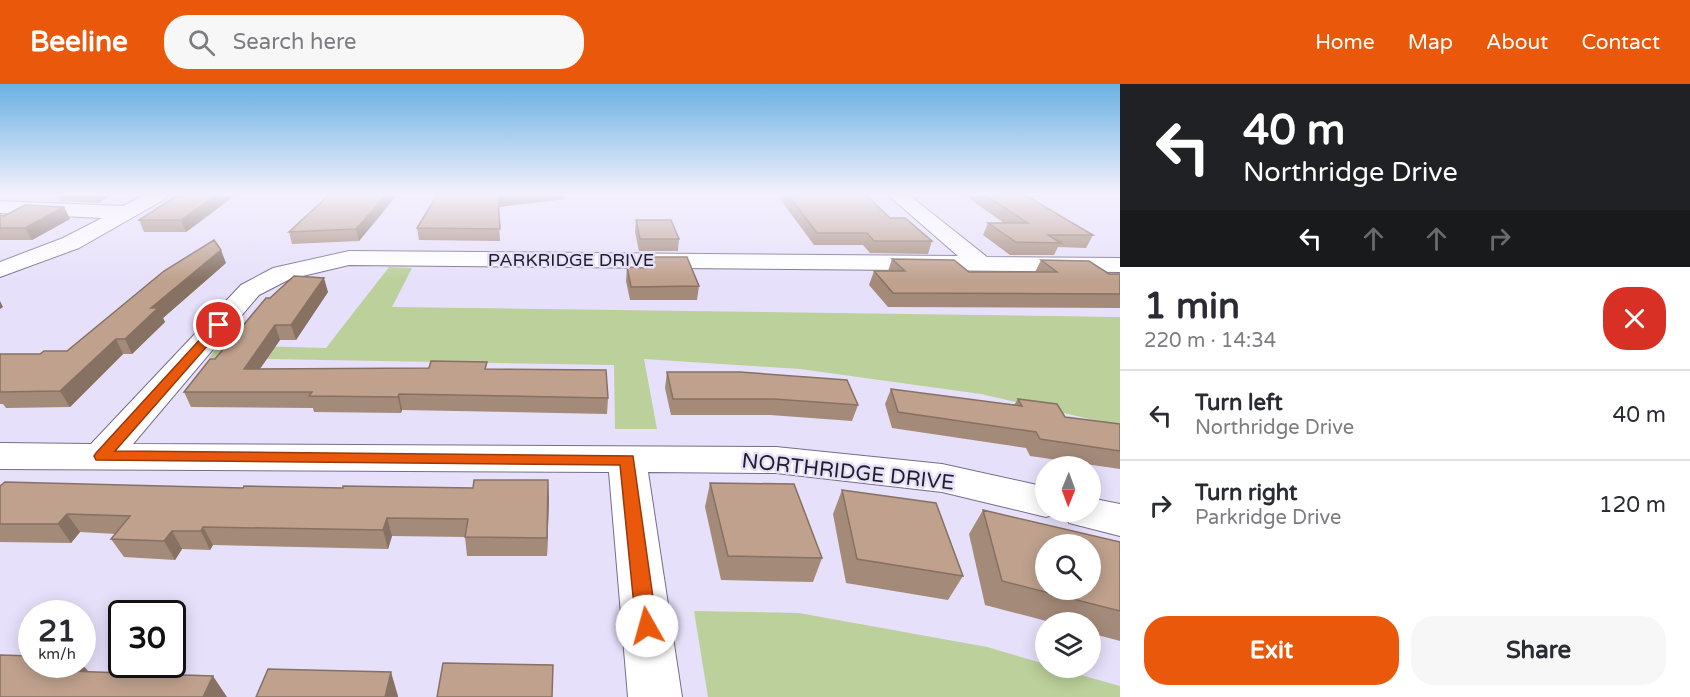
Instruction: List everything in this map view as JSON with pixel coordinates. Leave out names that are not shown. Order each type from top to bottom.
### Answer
[{"type":"street","points":[[0,270],[71,243],[108,224]]},
{"type":"street","points":[[932,224],[979,262]]},
{"type":"street","name":"PARKRIDGE DRIVE","points":[[101,456],[250,290],[282,273],[349,258],[1120,265]]},
{"type":"street","name":"NORTHRIDGE DRIVE","points":[[0,456],[788,462],[942,478],[1035,499]]},
{"type":"street","points":[[627,460],[655,697]]},
{"type":"street","points":[[1101,516],[1120,520]]},
{"type":"green space","points":[[389,267],[412,268],[392,307],[1120,317],[1120,426],[981,394],[800,369],[644,359],[657,429],[615,429],[614,365],[209,358],[219,345],[326,348]]},
{"type":"green space","points":[[694,611],[799,613],[987,647],[1035,661],[1035,678],[1092,678],[1120,686],[1120,697],[708,697]]},
{"type":"building","points":[[0,224],[33,224],[25,228],[0,228]]},
{"type":"building","points":[[298,224],[361,224],[356,229],[289,232]]},
{"type":"building","points":[[420,224],[500,224],[500,229],[417,228]]},
{"type":"building","points":[[637,224],[673,224],[679,239],[640,239]]},
{"type":"building","points":[[810,224],[912,224],[932,241],[874,241],[867,233],[817,233]]},
{"type":"building","points":[[989,224],[1074,224],[1093,235],[1048,235],[1061,243],[1016,242]]},
{"type":"building","points":[[214,240],[221,250],[151,308],[158,308],[125,339],[116,339],[60,391],[0,392],[0,354],[67,351],[164,271]]},
{"type":"building","points":[[645,257],[687,257],[699,286],[631,287],[627,267],[647,268]]},
{"type":"building","points":[[892,259],[954,260],[969,272],[1057,272],[1041,260],[1089,261],[1109,274],[1120,274],[1120,294],[893,293],[874,271],[905,271]]},
{"type":"building","points":[[294,276],[324,278],[291,325],[275,325],[244,369],[429,368],[431,361],[487,362],[485,369],[606,370],[608,398],[399,394],[398,397],[309,396],[312,392],[184,392],[210,359],[215,359],[266,298],[270,298]]},
{"type":"building","points":[[667,372],[740,372],[847,380],[858,405],[774,399],[673,399]]},
{"type":"building","points":[[891,389],[1022,406],[1018,399],[1057,404],[1065,417],[1120,424],[1120,451],[1040,439],[1036,432],[898,412]]},
{"type":"building","points":[[474,480],[548,480],[547,538],[465,537],[468,519],[387,518],[383,530],[203,527],[201,531],[172,531],[164,541],[111,539],[130,516],[67,514],[58,524],[0,524],[0,486],[5,482],[243,488],[244,486],[343,488],[343,486],[473,488]]},
{"type":"building","points":[[710,483],[794,484],[822,558],[728,556]]},
{"type":"building","points":[[842,490],[936,503],[963,576],[857,559]]},
{"type":"building","points":[[983,510],[1086,534],[1035,534],[1035,589],[1002,581]]},
{"type":"building","points":[[1101,538],[1120,542],[1120,611],[1077,600],[1101,600]]},
{"type":"building","points":[[0,655],[18,656],[18,678],[96,678],[96,672],[108,672],[108,678],[213,676],[203,697],[0,697]]},
{"type":"building","points":[[443,663],[553,665],[552,697],[437,697]]},
{"type":"building","points":[[268,669],[391,672],[385,697],[256,697]]},
{"type":"route","points":[[219,325],[101,456],[627,460],[647,626]]}]
